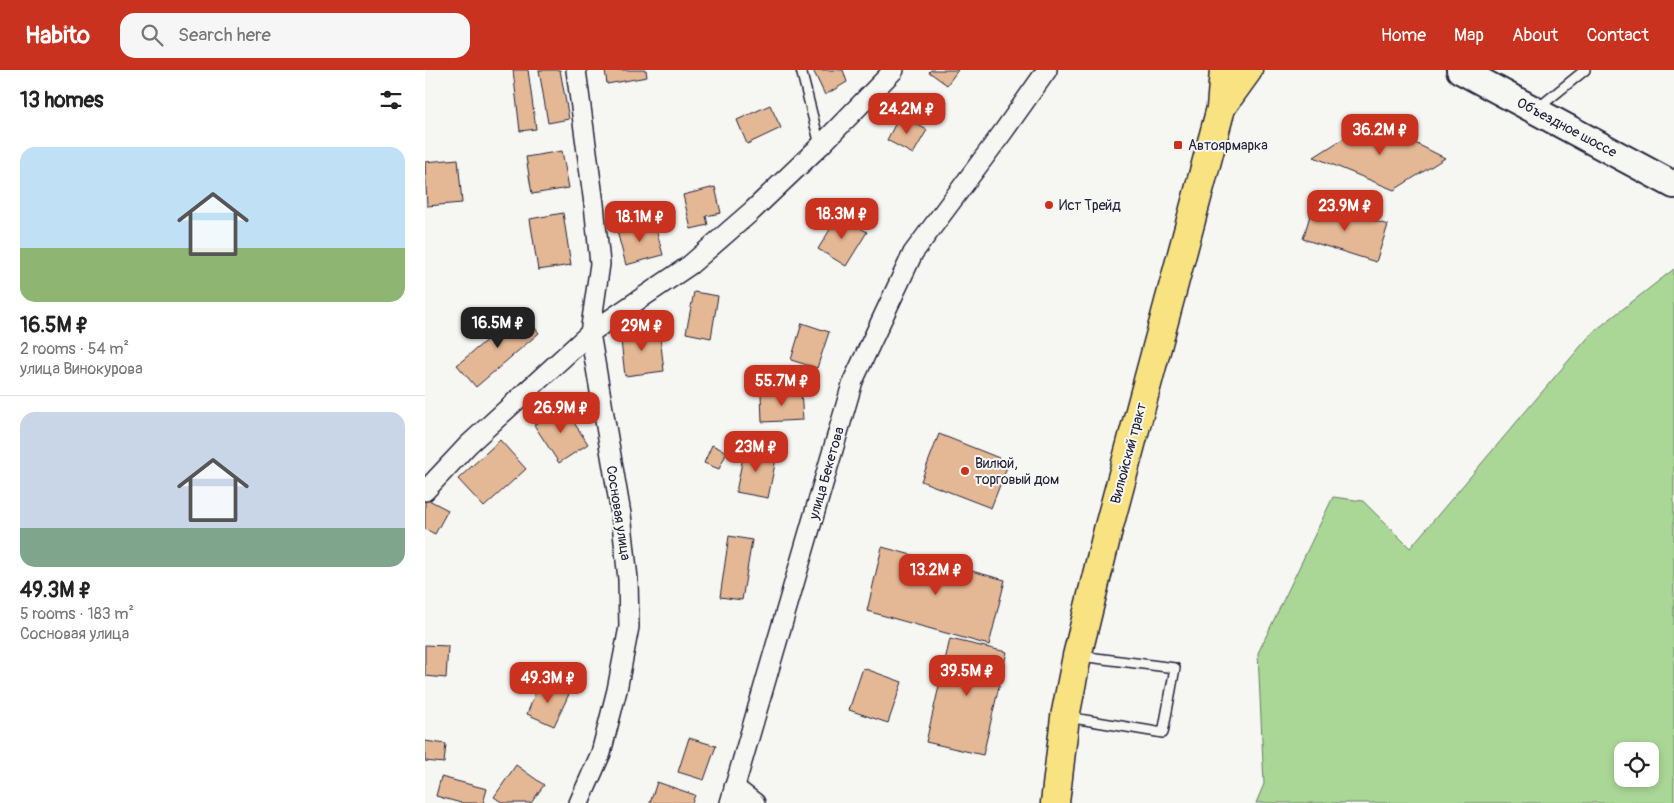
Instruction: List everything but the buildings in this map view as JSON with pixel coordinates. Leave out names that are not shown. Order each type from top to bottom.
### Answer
[{"type":"main road","name":"Вилюйский тракт","points":[[1055,803],[1065,717],[1077,656],[1108,530],[1221,108],[1224,70]]},
{"type":"main road","name":"Вилюйский тракт","points":[[1221,108],[1248,70]]},
{"type":"main road","name":"Объездное шоссе","points":[[1460,70],[1674,185]]},
{"type":"street","name":"Сосновая улица","points":[[576,70],[600,264],[590,332],[621,514],[628,579],[629,627],[617,690],[601,753],[579,803]]},
{"type":"street","points":[[425,491],[468,445],[590,332],[690,265],[751,211],[820,146],[894,70]]},
{"type":"street","name":"улица Бекетова","points":[[732,795],[853,381],[913,253],[1047,70]]},
{"type":"street","points":[[732,795],[755,803]]},
{"type":"lane","points":[[801,70],[820,146]]},
{"type":"lane","points":[[1536,110],[1585,70]]},
{"type":"lane","points":[[1065,717],[1163,733],[1175,668],[1077,656]]},
{"type":"green space","points":[[1674,269],[1674,803],[1256,803],[1264,784],[1258,653],[1333,497],[1363,501],[1410,548],[1592,333]]},
{"type":"place","name":"Автоярмарка","points":[[1178,145]]},
{"type":"place","name":"Ист Трейд","points":[[1049,205]]},
{"type":"place","name":"Вилюй, торговый дом","points":[[965,471]]}]
